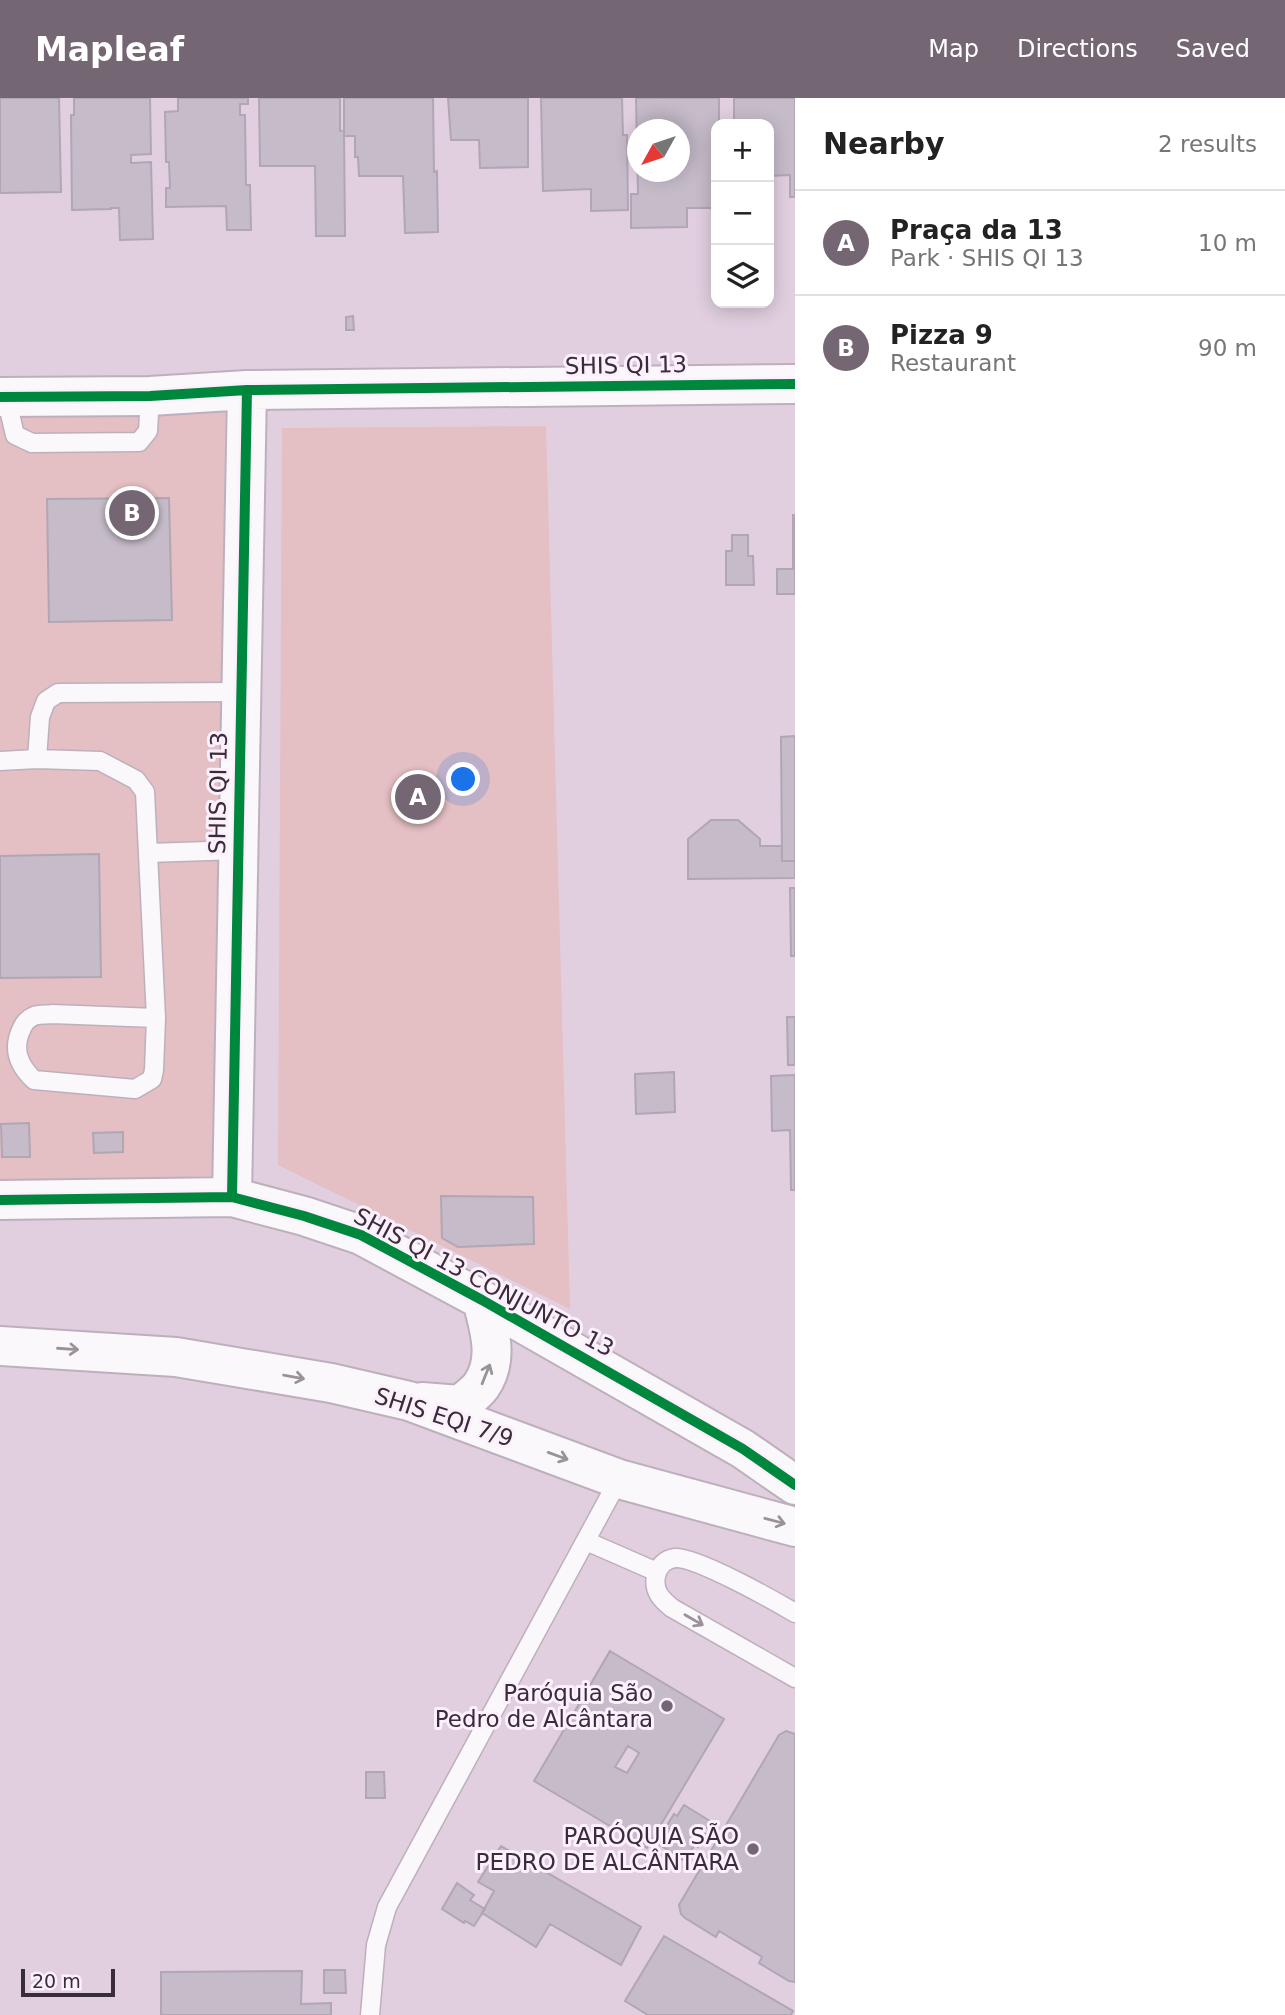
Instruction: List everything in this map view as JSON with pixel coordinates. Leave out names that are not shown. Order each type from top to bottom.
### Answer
[{"type":"street","name":"SHIS QI 13","points":[[3,397],[150,396],[247,390],[795,384]]},
{"type":"street","name":"SHIS QI 13","points":[[232,1197],[247,390]]},
{"type":"street","name":"SHIS QI 13 CONJUNTO 13","points":[[0,1200],[232,1197],[304,1216],[361,1235],[482,1300],[743,1450],[795,1485]]},
{"type":"street","points":[[409,1401],[460,1405],[481,1387],[490,1369],[493,1347],[482,1300]]},
{"type":"street","name":"SHIS EQI 7/9","points":[[0,1346],[176,1357],[331,1383],[409,1401],[619,1479],[795,1527]]},
{"type":"lane","points":[[37,759],[40,717],[46,701],[58,694],[241,692]]},
{"type":"lane","points":[[0,761],[100,761],[136,780],[145,792],[156,1018],[152,1079],[135,1089],[34,1080],[23,1070],[17,1053],[18,1037],[24,1024],[34,1016],[52,1014],[156,1018]]},
{"type":"lane","points":[[148,853],[238,850]]},
{"type":"lane","points":[[370,2015],[376,1945],[387,1907],[619,1479]]},
{"type":"lane","points":[[586,1541],[657,1572]]},
{"type":"lane","points":[[795,1613],[758,1592],[693,1562],[674,1558],[663,1563],[657,1572],[655,1586],[660,1598],[671,1608],[795,1678]]},
{"type":"shaded area","points":[[225,411],[219,1176],[0,1182],[0,418]]},
{"type":"shaded area","points":[[546,426],[570,1309],[278,1165],[282,428]]},
{"type":"building","points":[[0,98],[59,98],[61,192],[0,193]]},
{"type":"building","points":[[74,98],[150,98],[151,154],[131,155],[131,163],[151,162],[153,239],[120,240],[119,208],[72,210],[71,115],[74,115]]},
{"type":"building","points":[[178,98],[248,98],[248,104],[240,104],[240,115],[245,115],[246,185],[250,185],[251,230],[227,230],[226,206],[166,207],[166,188],[170,188],[169,162],[166,162],[165,112],[178,111]]},
{"type":"building","points":[[259,98],[340,98],[340,131],[344,130],[345,236],[316,236],[315,166],[260,166]]},
{"type":"building","points":[[344,98],[433,98],[438,232],[405,233],[403,176],[359,176],[355,136],[344,136]]},
{"type":"building","points":[[448,98],[528,98],[528,167],[480,168],[479,140],[451,140]]},
{"type":"building","points":[[541,98],[622,98],[623,135],[627,135],[628,210],[591,211],[591,189],[543,191]]},
{"type":"building","points":[[636,98],[719,98],[719,119],[711,119],[711,208],[687,208],[687,227],[631,228],[631,194],[638,194],[638,182],[690,182],[690,119],[636,119]]},
{"type":"building","points":[[734,98],[795,98],[795,197],[790,197],[790,175],[774,176],[774,119],[734,119]]},
{"type":"building","points":[[353,316],[354,330],[346,330],[346,317]]},
{"type":"building","points":[[169,498],[172,620],[49,622],[47,499]]},
{"type":"building","points":[[793,515],[795,594],[777,594],[777,569],[793,569]]},
{"type":"building","points":[[732,535],[748,535],[748,556],[753,556],[754,585],[726,585],[726,551],[732,551]]},
{"type":"building","points":[[795,736],[795,861],[782,861],[781,737]]},
{"type":"building","points":[[711,820],[738,820],[760,839],[760,846],[782,846],[782,861],[795,861],[795,878],[688,879],[688,839]]},
{"type":"building","points":[[99,854],[101,977],[0,978],[0,856]]},
{"type":"building","points":[[790,888],[795,888],[795,956],[791,956]]},
{"type":"building","points":[[787,1017],[795,1017],[795,1065],[788,1065]]},
{"type":"building","points":[[674,1072],[675,1112],[636,1114],[635,1074]]},
{"type":"building","points":[[795,1075],[795,1190],[791,1190],[790,1130],[772,1131],[771,1076]]},
{"type":"building","points":[[29,1123],[30,1157],[2,1157],[1,1124]]},
{"type":"building","points":[[123,1132],[123,1152],[94,1153],[93,1133]]},
{"type":"building","points":[[441,1196],[533,1197],[534,1244],[458,1247],[442,1238]]},
{"type":"building","points":[[610,1651],[724,1719],[647,1848],[534,1781]],"holes":[[[628,1746],[639,1753],[627,1773],[615,1767]]]},
{"type":"building","name":"PARÓQUIA SÃO PEDRO DE ALCÂNTARA","points":[[786,1731],[795,1734],[795,1982],[759,1963],[762,1957],[719,1931],[716,1937],[685,1918],[679,1905],[779,1735]]},
{"type":"building","points":[[366,1772],[384,1772],[385,1798],[366,1798]]},
{"type":"building","points":[[684,1805],[710,1821],[698,1847],[695,1844],[685,1861],[660,1845],[670,1829],[666,1827]]},
{"type":"building","points":[[501,1846],[641,1927],[621,1965],[550,1924],[536,1947],[482,1913],[494,1891],[478,1882]]},
{"type":"building","points":[[457,1883],[474,1895],[470,1900],[485,1909],[474,1926],[442,1909]]},
{"type":"building","points":[[664,1936],[793,2011],[791,2015],[648,2015],[625,2001]]},
{"type":"building","points":[[324,1970],[345,1970],[346,1993],[324,1993]]},
{"type":"building","points":[[302,1971],[301,2004],[331,2003],[331,2015],[161,2015],[161,1972]]},
{"type":"cycle path","points":[[0,397],[150,396],[247,390],[795,384]]},
{"type":"cycle path","points":[[232,1197],[247,390]]},
{"type":"cycle path","points":[[0,1200],[232,1197],[304,1216],[361,1235],[482,1300],[743,1449],[795,1485]]},
{"type":"place","name":"Pizza 9","points":[[132,513]]},
{"type":"place","name":"Praça da 13","points":[[418,797]]},
{"type":"place","name":"Paróquia São Pedro de Alcântara","points":[[667,1706]]},
{"type":"place","name":"PARÓQUIA SÃO PEDRO DE ALCÂNTARA","points":[[753,1849]]}]
